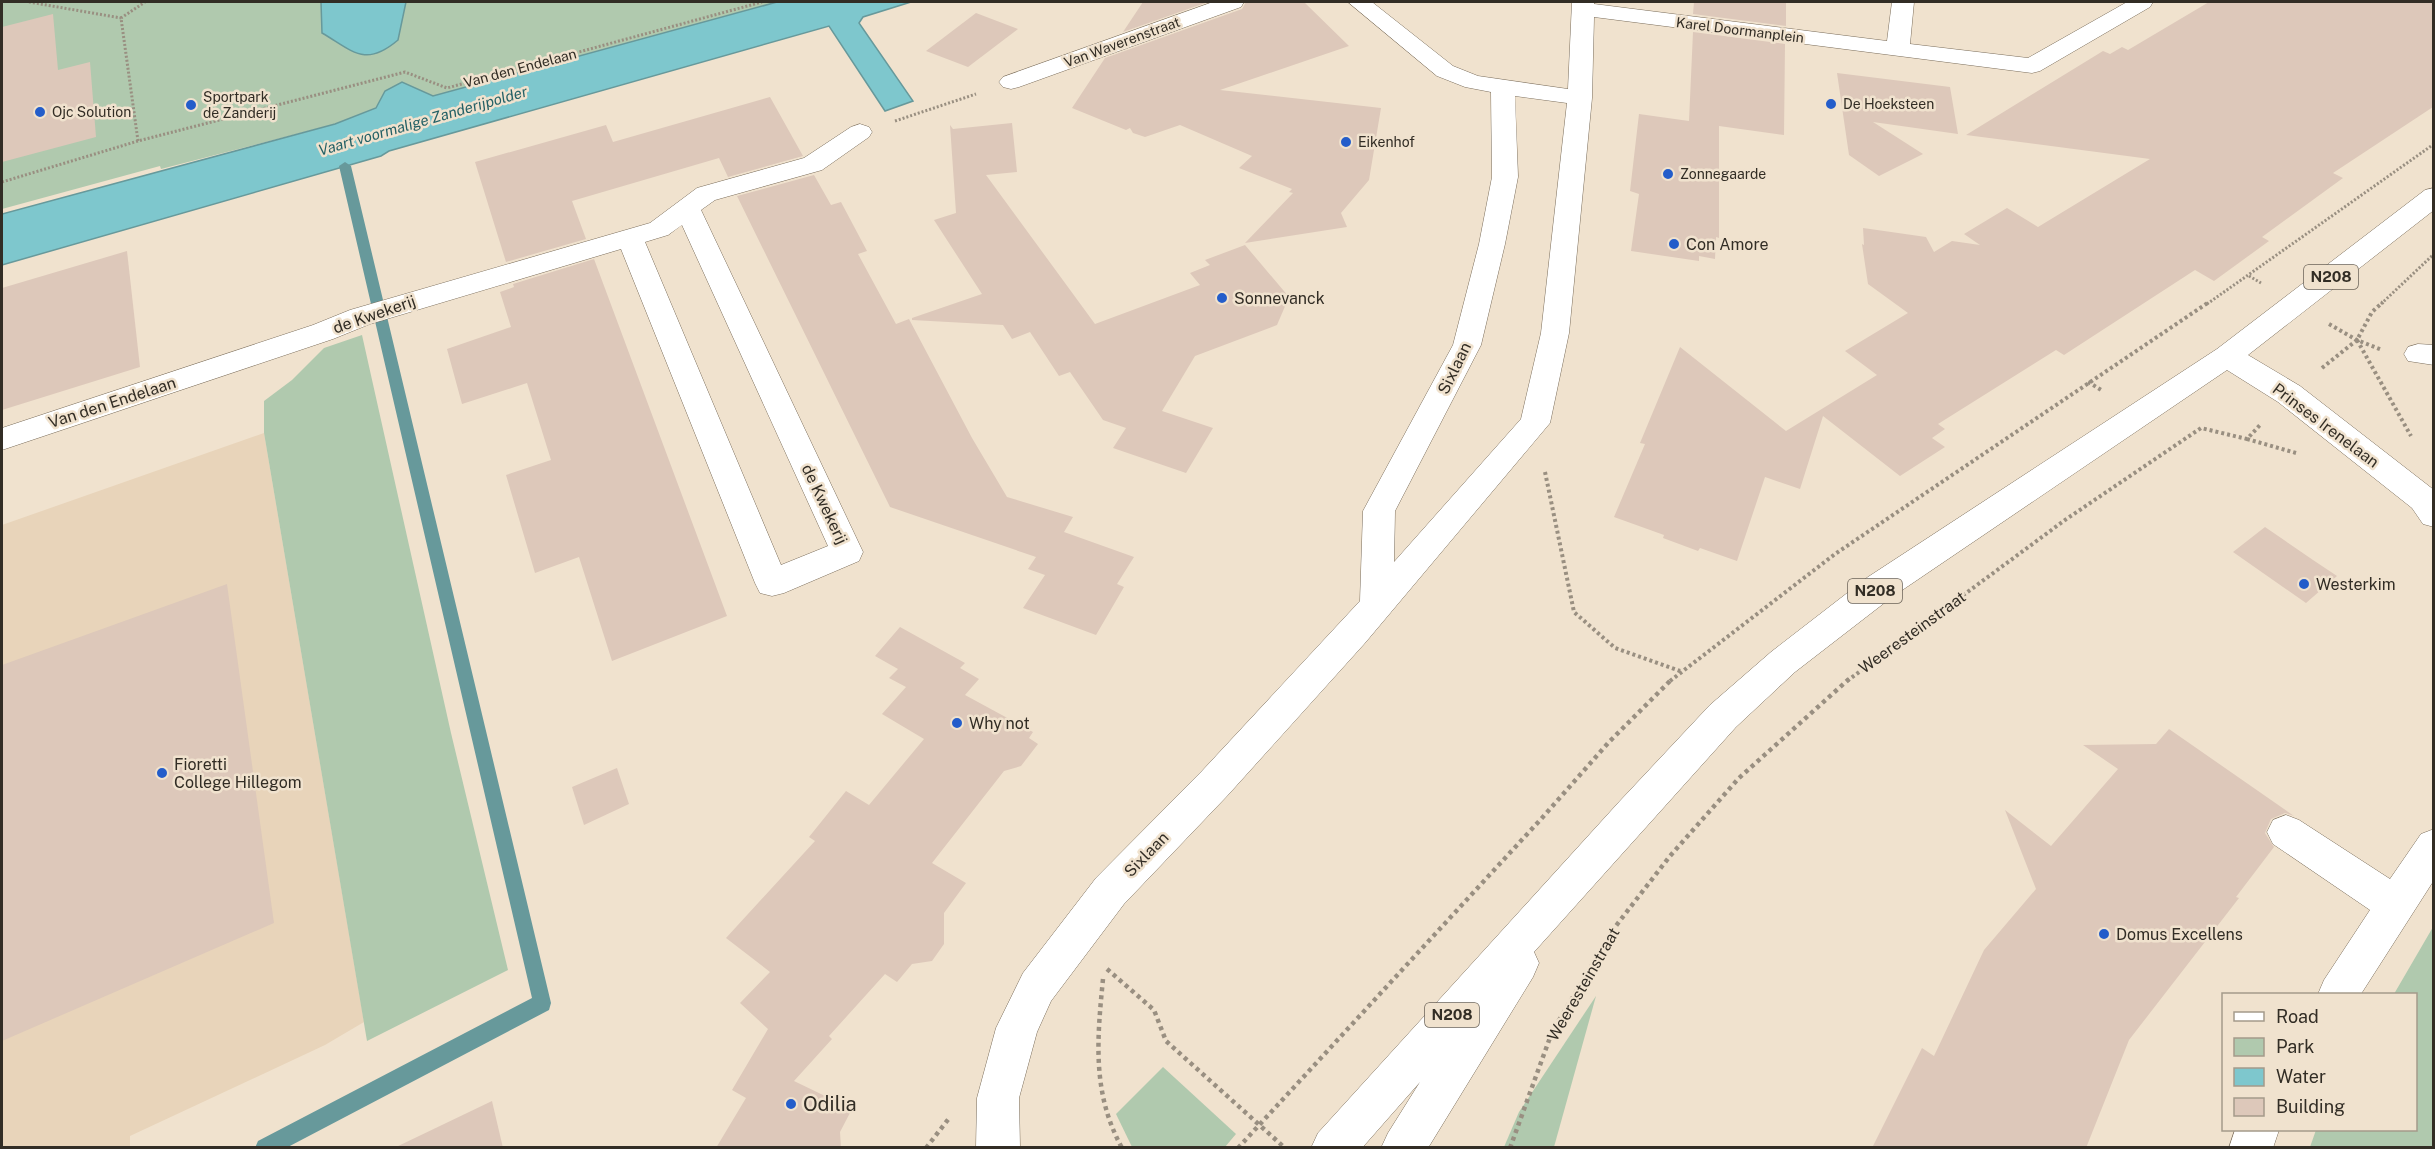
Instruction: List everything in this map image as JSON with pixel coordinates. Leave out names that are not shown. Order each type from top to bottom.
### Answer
[{"type":"street","name":"Van Waverenstraat","points":[[1011,82],[1233,2]]},
{"type":"street","points":[[1359,2],[1445,71],[1473,82],[1580,98]]},
{"type":"street","points":[[1898,50],[1903,2]]},
{"type":"street","name":"Karel Doormanplein","points":[[1582,5],[1898,50],[2032,66],[2142,2]]},
{"type":"street","name":"Sixlaan","points":[[998,1148],[998,1098],[1017,1028],[1037,987],[1110,891],[1215,783],[1377,605],[1535,423],[1555,333],[1580,98],[1582,5]]},
{"type":"street","name":"Sixlaan","points":[[1377,605],[1379,511],[1467,345],[1492,244],[1505,177],[1503,85]]},
{"type":"street","name":"de Kwekerij","points":[[223,365],[425,296],[659,228],[706,194],[813,164],[860,132]]},
{"type":"street","name":"N208","points":[[1333,1148],[1723,716],[1784,662],[1880,587],[2227,356],[2433,196]]},
{"type":"street","name":"de Kwekerij","points":[[630,238],[772,583],[847,552],[687,208]]},
{"type":"street","name":"Prinses Irenelaan","points":[[2227,356],[2289,394],[2428,507]]},
{"type":"street","name":"Van den Endelaan","points":[[2,439],[223,365]]},
{"type":"street","points":[[2286,832],[2395,905]]},
{"type":"street","points":[[2339,993],[2433,846]]},
{"type":"street","name":"N208","points":[[1403,1148],[1570,883]]},
{"type":"street","points":[[2251,1148],[2257,1131]]},
{"type":"path","points":[[29,2],[121,18],[145,2]]},
{"type":"path","name":"Van den Endelaan","points":[[2,182],[138,141],[405,72],[447,88],[762,2]]},
{"type":"path","points":[[121,18],[138,141]]},
{"type":"path","points":[[860,132],[1011,82]]},
{"type":"path","name":"Weeresteinstraat","points":[[1510,1148],[1552,1032],[1615,927],[1670,856],[1738,778],[1850,678],[2065,520],[2171,447],[2201,428],[2247,439],[2289,394],[2357,340],[2372,312],[2433,254]]},
{"type":"path","points":[[2357,340],[2421,453],[2428,507]]},
{"type":"path","points":[[1535,423],[1574,612],[1615,648],[1680,671]]},
{"type":"path","points":[[1122,1148],[1103,1099],[1097,1051],[1104,966],[1154,1010],[1166,1041],[1285,1148]]},
{"type":"shaded area","name":"Fioretti College Hillegom","points":[[264,433],[364,1022],[325,1045],[130,1136],[130,1147],[2,1147],[2,525]]},
{"type":"green space","name":"Sportpark de Zanderij","points":[[2,2],[777,2],[448,93],[377,108],[335,124],[161,169],[160,166],[2,209]]},
{"type":"green space","points":[[362,335],[451,733],[508,970],[367,1041],[264,433],[264,401],[292,380],[324,348]]},
{"type":"green space","points":[[2433,927],[2433,1147],[2310,1147],[2316,1131],[2417,1131],[2417,993],[2395,993]]},
{"type":"green space","points":[[1596,996],[1554,1147],[1504,1147],[1519,1112]]},
{"type":"green space","points":[[1163,1067],[1236,1134],[1225,1147],[1132,1147],[1116,1114]]},
{"type":"water","points":[[321,2],[406,2],[398,40],[377,53],[368,55],[351,51],[322,33]]},
{"type":"water","name":"Vaart voormalige Zanderijpolder","points":[[777,2],[911,2],[863,17],[859,23],[913,101],[885,111],[829,26],[389,151],[381,156],[2,265],[2,214],[335,124],[376,108],[385,91],[402,82],[433,96]]},
{"type":"building","points":[[1143,2],[1208,2],[1123,32]]},
{"type":"building","points":[[1246,2],[1304,2],[1349,46],[1220,90],[1381,108],[1369,180],[1341,213],[1347,227],[1245,243],[1293,193],[1289,192],[1292,189],[1239,168],[1252,156],[1180,125],[1145,137],[1133,133],[1130,128],[1126,130],[1072,108],[1105,58],[1242,9]]},
{"type":"building","points":[[1694,2],[1786,2],[1786,26],[1693,14]]},
{"type":"building","points":[[2209,2],[2433,2],[2433,107],[2333,173],[2343,178],[2262,237],[2269,241],[2214,281],[2195,270],[2064,355],[2056,350],[1938,424],[1945,429],[1932,438],[1945,447],[1900,476],[1823,416],[1800,489],[1765,477],[1737,561],[1700,548],[1698,551],[1663,538],[1664,535],[1614,517],[1645,444],[1640,443],[1680,347],[1786,431],[1877,375],[1845,351],[1908,313],[1868,284],[1862,244],[1864,245],[1863,228],[1926,237],[1934,252],[1952,241],[1980,245],[1964,234],[2007,208],[2038,227],[2150,159],[1966,135],[2103,51],[2110,54],[2122,47],[2128,50]]},
{"type":"building","points":[[976,13],[1018,29],[968,67],[926,51]]},
{"type":"building","points":[[53,14],[58,70],[90,62],[96,137],[2,162],[2,27]]},
{"type":"building","points":[[1693,32],[1785,44],[1784,135],[1719,126],[1719,238],[1716,237],[1715,259],[1699,256],[1699,261],[1631,251],[1639,194],[1630,191],[1639,114],[1689,121]]},
{"type":"building","points":[[1837,73],[1950,87],[1958,134],[1873,122],[1923,154],[1879,176],[1849,155]]},
{"type":"building","points":[[770,97],[803,156],[728,177],[719,158],[572,201],[586,239],[506,262],[475,162],[606,125],[613,142]]},
{"type":"building","points":[[1012,123],[1017,172],[986,175],[1095,324],[1200,285],[1190,273],[1210,265],[1205,260],[1245,245],[1289,297],[1277,325],[1195,356],[1162,411],[1213,428],[1186,473],[1113,448],[1126,428],[1103,420],[1070,372],[1059,376],[1030,332],[1012,339],[1003,325],[912,320],[912,318],[982,294],[934,220],[956,213],[950,125],[953,129]]},
{"type":"building","points":[[814,175],[831,205],[841,202],[867,251],[858,254],[896,324],[909,319],[972,438],[1007,497],[1073,517],[1064,532],[1134,557],[1117,584],[1124,587],[1096,635],[1023,608],[1045,575],[1028,569],[1036,557],[890,507],[737,196]]},
{"type":"building","points":[[127,251],[140,367],[2,410],[2,288]]},
{"type":"building","points":[[594,259],[727,616],[612,661],[579,557],[535,573],[506,475],[551,460],[527,383],[462,404],[447,349],[511,327],[500,292],[514,287],[513,284]]},
{"type":"building","name":"Westerkim","points":[[2265,527],[2337,576],[2306,603],[2233,552]]},
{"type":"building","points":[[227,584],[274,923],[2,1041],[2,665]]},
{"type":"building","points":[[900,627],[965,663],[960,668],[979,679],[965,695],[1033,732],[1029,738],[1038,744],[1021,766],[1004,771],[932,863],[966,883],[944,913],[944,944],[932,961],[912,964],[897,982],[885,974],[829,1036],[832,1039],[794,1081],[852,1109],[840,1132],[841,1148],[716,1148],[746,1098],[732,1090],[768,1029],[740,1003],[770,972],[726,938],[815,841],[809,837],[846,791],[869,805],[924,739],[882,714],[906,687],[889,678],[898,669],[875,656]]},
{"type":"building","name":"Domus Excellens","points":[[2169,729],[2294,816],[2285,813],[2271,819],[2265,833],[2274,847],[2236,897],[2239,898],[2129,1040],[2086,1148],[1872,1148],[1922,1048],[1934,1056],[1984,950],[2036,889],[2005,810],[2051,846],[2118,769],[2083,745],[2156,744]]},
{"type":"building","points":[[617,768],[629,804],[584,825],[572,787]]},
{"type":"building","points":[[492,1101],[503,1148],[394,1148]]},
{"type":"waterway","points":[[265,1148],[542,1003],[345,166]]},
{"type":"place","name":"De Hoeksteen","points":[[1831,104]]},
{"type":"place","name":"Sportpark de Zanderij","points":[[191,105]]},
{"type":"place","name":"Ojc Solution","points":[[40,112]]},
{"type":"place","name":"Eikenhof","points":[[1346,142]]},
{"type":"place","name":"Zonnegaarde","points":[[1668,174]]},
{"type":"place","name":"Con Amore","points":[[1674,244]]},
{"type":"place","name":"Sonnevanck","points":[[1222,298]]},
{"type":"place","name":"Westerkim","points":[[2304,584]]},
{"type":"place","name":"Why not","points":[[957,723]]},
{"type":"place","name":"Fioretti College Hillegom","points":[[162,773]]},
{"type":"place","name":"Domus Excellens","points":[[2104,934]]},
{"type":"place","name":"Odilia","points":[[791,1104]]}]
